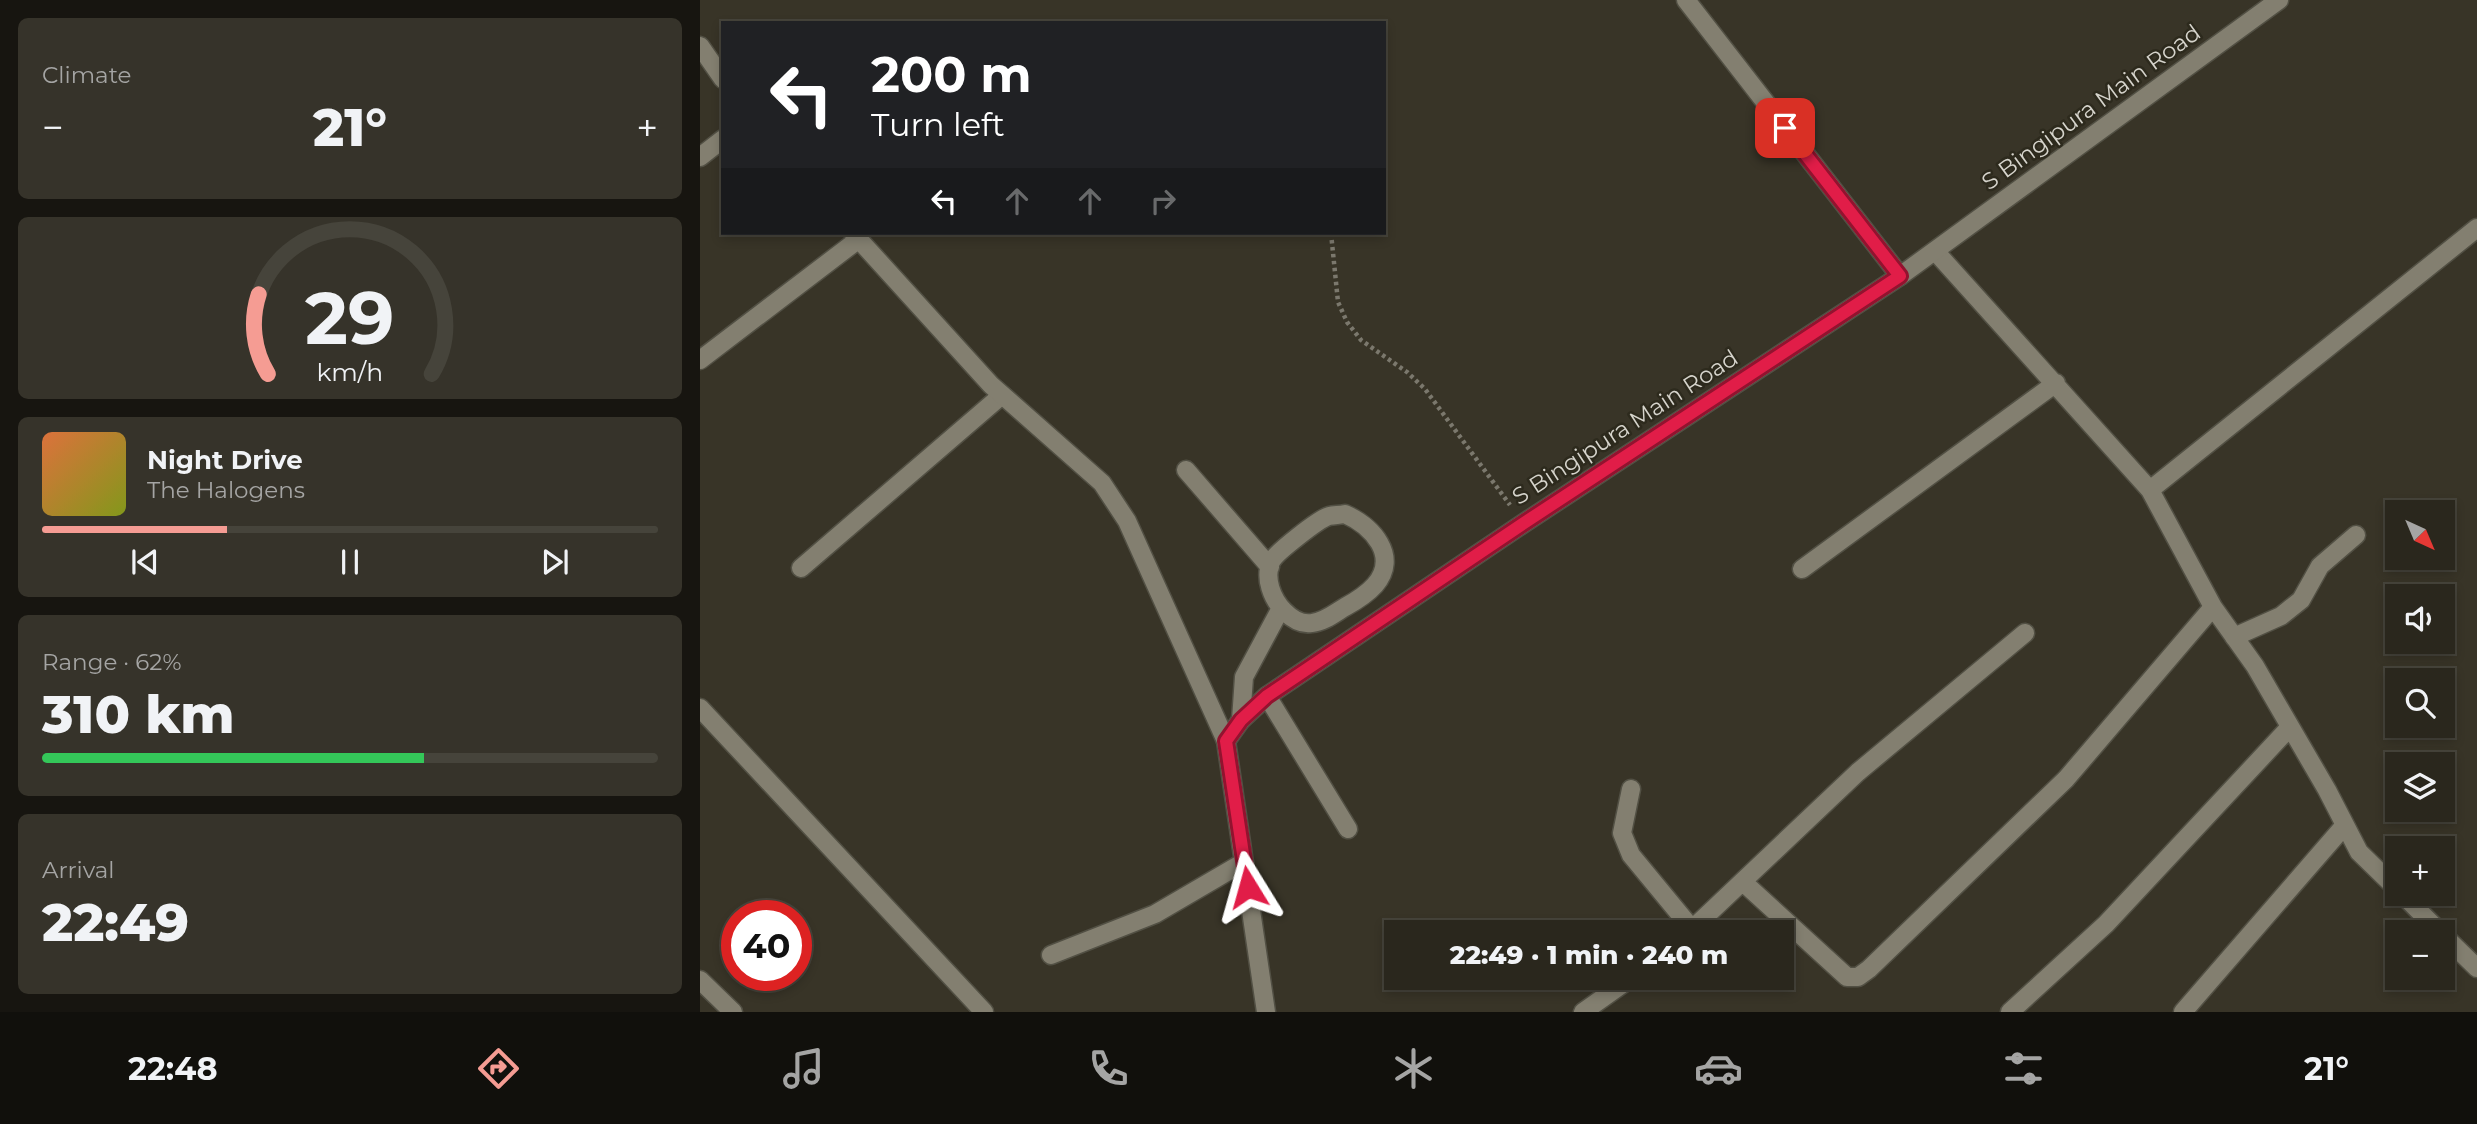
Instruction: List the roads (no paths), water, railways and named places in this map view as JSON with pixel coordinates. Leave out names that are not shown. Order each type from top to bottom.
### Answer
[{"type":"street","points":[[1686,0],[1900,276]]},
{"type":"street","name":"S Bingipura Main Road","points":[[1226,741],[1241,720],[1267,696],[1900,276],[2279,0]]},
{"type":"street","points":[[700,46],[721,76]]},
{"type":"street","points":[[700,157],[721,141]]},
{"type":"street","points":[[2150,490],[2477,228]]},
{"type":"street","points":[[700,359],[856,236],[1002,395],[1102,483],[1127,522],[1226,741],[1266,1012]]},
{"type":"street","points":[[1935,251],[2150,490],[2213,607],[2290,727],[2359,852],[2385,877]]},
{"type":"street","points":[[1802,569],[2056,383]]},
{"type":"street","points":[[801,568],[1002,395]]},
{"type":"street","points":[[1186,470],[1270,567]]},
{"type":"street","points":[[1345,514],[1368,526],[1382,548],[1384,561],[1377,583],[1362,597],[1310,624],[1295,620],[1281,608],[1271,592],[1267,574],[1271,560],[1328,516],[1345,514]]},
{"type":"street","points":[[2234,636],[2281,615],[2301,600],[2320,566],[2356,535]]},
{"type":"street","points":[[1743,882],[1847,977],[1858,977],[2066,779],[2213,607]]},
{"type":"street","points":[[1241,720],[1244,677],[1281,608]]},
{"type":"street","points":[[1702,920],[1858,772],[2025,633]]},
{"type":"street","points":[[1267,696],[1348,829]]},
{"type":"street","points":[[700,708],[984,1012]]},
{"type":"street","points":[[2010,1012],[2106,924],[2290,727]]},
{"type":"street","points":[[1631,789],[1622,832],[1631,855],[1681,920]]},
{"type":"street","points":[[2183,1012],[2345,825]]},
{"type":"street","points":[[1051,955],[1155,914],[1244,862]]},
{"type":"street","points":[[2414,906],[2428,920]]},
{"type":"street","points":[[2455,947],[2477,968]]},
{"type":"street","points":[[700,980],[733,1012]]},
{"type":"street","points":[[1583,1012],[1613,990]]}]
